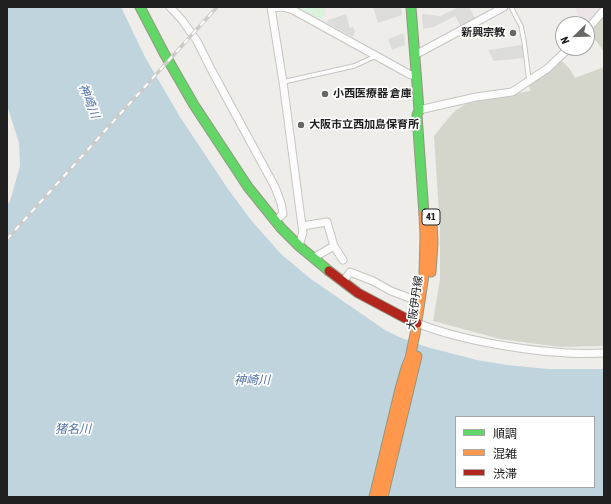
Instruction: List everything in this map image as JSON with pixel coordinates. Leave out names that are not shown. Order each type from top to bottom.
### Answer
[{"type":"main road","points":[[140,7],[194,105],[248,187],[275,221],[299,246],[358,293],[420,326]]},
{"type":"main road","name":"大阪伊丹線","points":[[374,497],[400,389],[420,326],[420,302],[424,275],[425,236],[417,115],[419,110],[411,7]]},
{"type":"main road","name":"大阪伊丹線","points":[[383,497],[430,284],[433,243],[422,115],[419,110]]},
{"type":"street","points":[[170,7],[182,20],[196,41],[275,187],[281,202],[283,214],[275,221]]},
{"type":"street","points":[[299,246],[303,232],[283,82],[271,7],[283,7],[293,10],[417,77]]},
{"type":"street","points":[[415,55],[504,7]]},
{"type":"street","points":[[595,21],[604,10]]},
{"type":"street","points":[[419,110],[476,97],[512,92],[548,68],[561,56]]},
{"type":"street","points":[[302,226],[327,222],[334,246],[342,253],[343,260]]},
{"type":"street","points":[[313,258],[334,246]]},
{"type":"street","points":[[343,282],[350,272],[373,281],[391,291],[420,302]]},
{"type":"street","points":[[420,326],[462,338],[526,350],[585,354],[604,353]]},
{"type":"lane","points":[[511,7],[520,26],[524,41],[529,81]]},
{"type":"lane","points":[[283,82],[354,66],[376,56]]},
{"type":"shaded area","points":[[373,7],[401,7],[402,15],[378,23]]},
{"type":"shaded area","points":[[459,7],[469,7],[476,20],[461,27],[455,16],[434,27],[423,29],[422,14],[440,16]]},
{"type":"shaded area","points":[[575,7],[603,7],[595,16],[578,16]]},
{"type":"shaded area","points":[[346,14],[350,28],[353,27],[355,31],[353,37],[327,23],[328,20]]},
{"type":"shaded area","points":[[602,17],[604,18],[604,52],[595,39],[595,26]]},
{"type":"shaded area","points":[[404,33],[405,45],[392,50],[388,39]]},
{"type":"shaded area","points":[[522,45],[524,58],[494,61],[488,50]]},
{"type":"shaded area","points":[[562,61],[569,68],[575,78],[604,67],[604,346],[560,347],[500,339],[433,321],[440,279],[440,230],[434,136],[456,110],[466,104],[474,101],[530,91],[529,85]]},
{"type":"green space","points":[[298,7],[324,7],[326,15],[319,19]]},
{"type":"water","name":"神崎川","points":[[7,7],[121,7],[145,57],[180,117],[228,189],[251,220],[281,254],[311,279],[385,330],[399,337],[427,347],[477,360],[507,365],[548,369],[604,369],[604,497],[7,497],[7,205],[10,201],[20,166],[19,143],[7,105]]},
{"type":"railway","points":[[7,239],[217,7]]},
{"type":"traffic: fast","points":[[140,7],[194,105],[248,187],[281,228],[299,246],[329,271]]},
{"type":"traffic: fast","points":[[411,7],[419,110],[417,115],[424,214]]},
{"type":"traffic: slow","points":[[374,497],[415,334],[424,275],[424,214]]},
{"type":"traffic: slow","points":[[431,272],[433,243],[432,223]]},
{"type":"traffic: slow","points":[[383,497],[417,356]]},
{"type":"traffic: jam","points":[[329,271],[358,293],[417,323]]},
{"type":"place","name":"新興宗教","points":[[513,33]]},
{"type":"place","name":"小西医療器 倉庫","points":[[325,94]]},
{"type":"place","name":"大阪市立西加島保育所","points":[[301,125]]},
{"type":"water label","name":"猪名川","points":[[73,429]]}]
